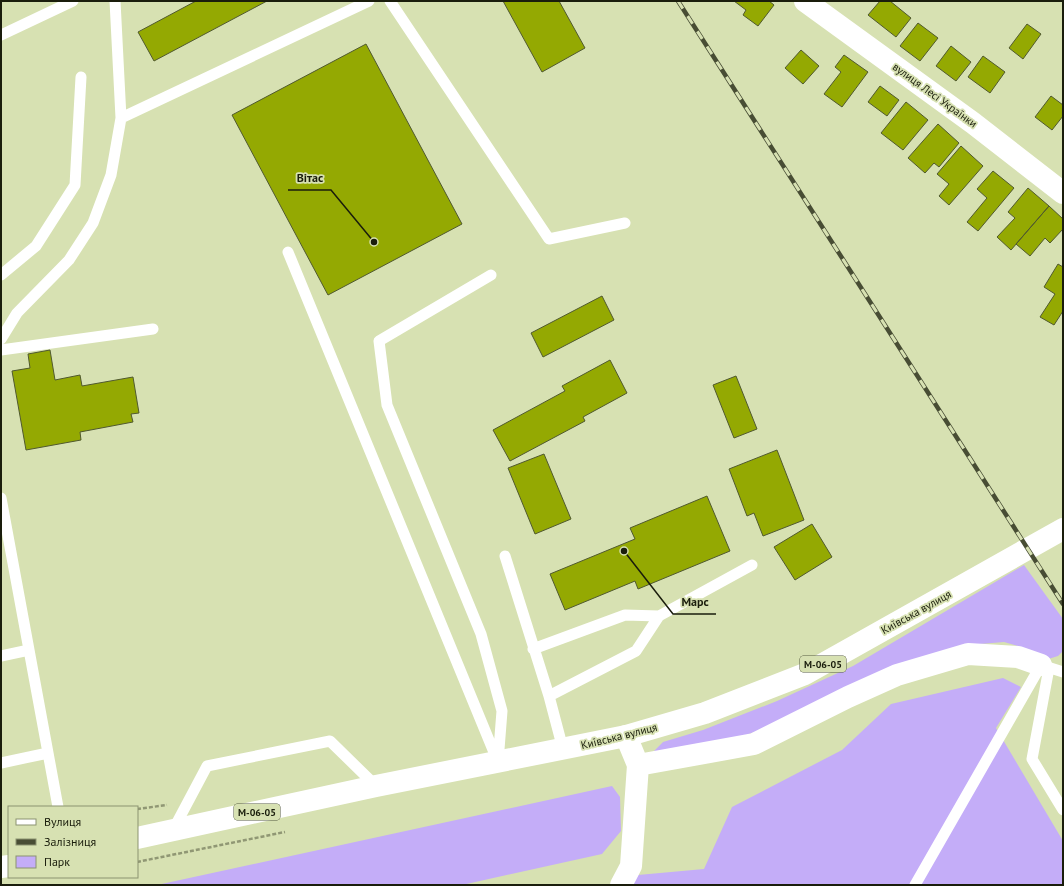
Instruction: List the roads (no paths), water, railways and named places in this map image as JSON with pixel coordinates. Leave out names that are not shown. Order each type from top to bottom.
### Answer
[{"type":"main road","name":"вулиця Лесі Українки","points":[[804,1],[973,122],[1063,193]]},
{"type":"main road","name":"Київська вулиця","points":[[138,838],[376,786],[626,736],[705,713],[805,674],[1063,529]]},
{"type":"main road","points":[[638,765],[754,744],[897,675],[968,654],[1018,657],[1045,666]]},
{"type":"main road","points":[[621,885],[631,866],[638,765],[626,736]]},
{"type":"lane","points":[[1,35],[73,1]]},
{"type":"lane","points":[[1,339],[16,313],[69,260],[93,223],[111,175],[121,118],[115,1]]},
{"type":"lane","points":[[121,118],[369,1]]},
{"type":"lane","points":[[390,1],[549,239],[625,223]]},
{"type":"lane","points":[[1,276],[36,246],[76,185],[81,77]]},
{"type":"lane","points":[[288,252],[498,762]]},
{"type":"lane","points":[[491,275],[379,341],[387,406],[481,634],[502,711],[498,762]]},
{"type":"lane","points":[[1,350],[153,329]]},
{"type":"lane","points":[[1,498],[58,806]]},
{"type":"lane","points":[[505,556],[563,749]]},
{"type":"lane","points":[[548,696],[636,650],[659,616],[752,565]]},
{"type":"lane","points":[[533,649],[625,615],[659,616]]},
{"type":"lane","points":[[1,656],[29,650]]},
{"type":"lane","points":[[1045,666],[1063,672]]},
{"type":"lane","points":[[1045,666],[1032,759],[1063,810]]},
{"type":"lane","points":[[915,885],[1045,666]]},
{"type":"lane","points":[[173,830],[207,766],[330,741],[376,786]]},
{"type":"lane","points":[[1,763],[48,753]]},
{"type":"railway","points":[[678,1],[1063,604]]},
{"type":"place","name":"Вітас","points":[[374,242]]},
{"type":"place","name":"Марс","points":[[624,551]]}]
